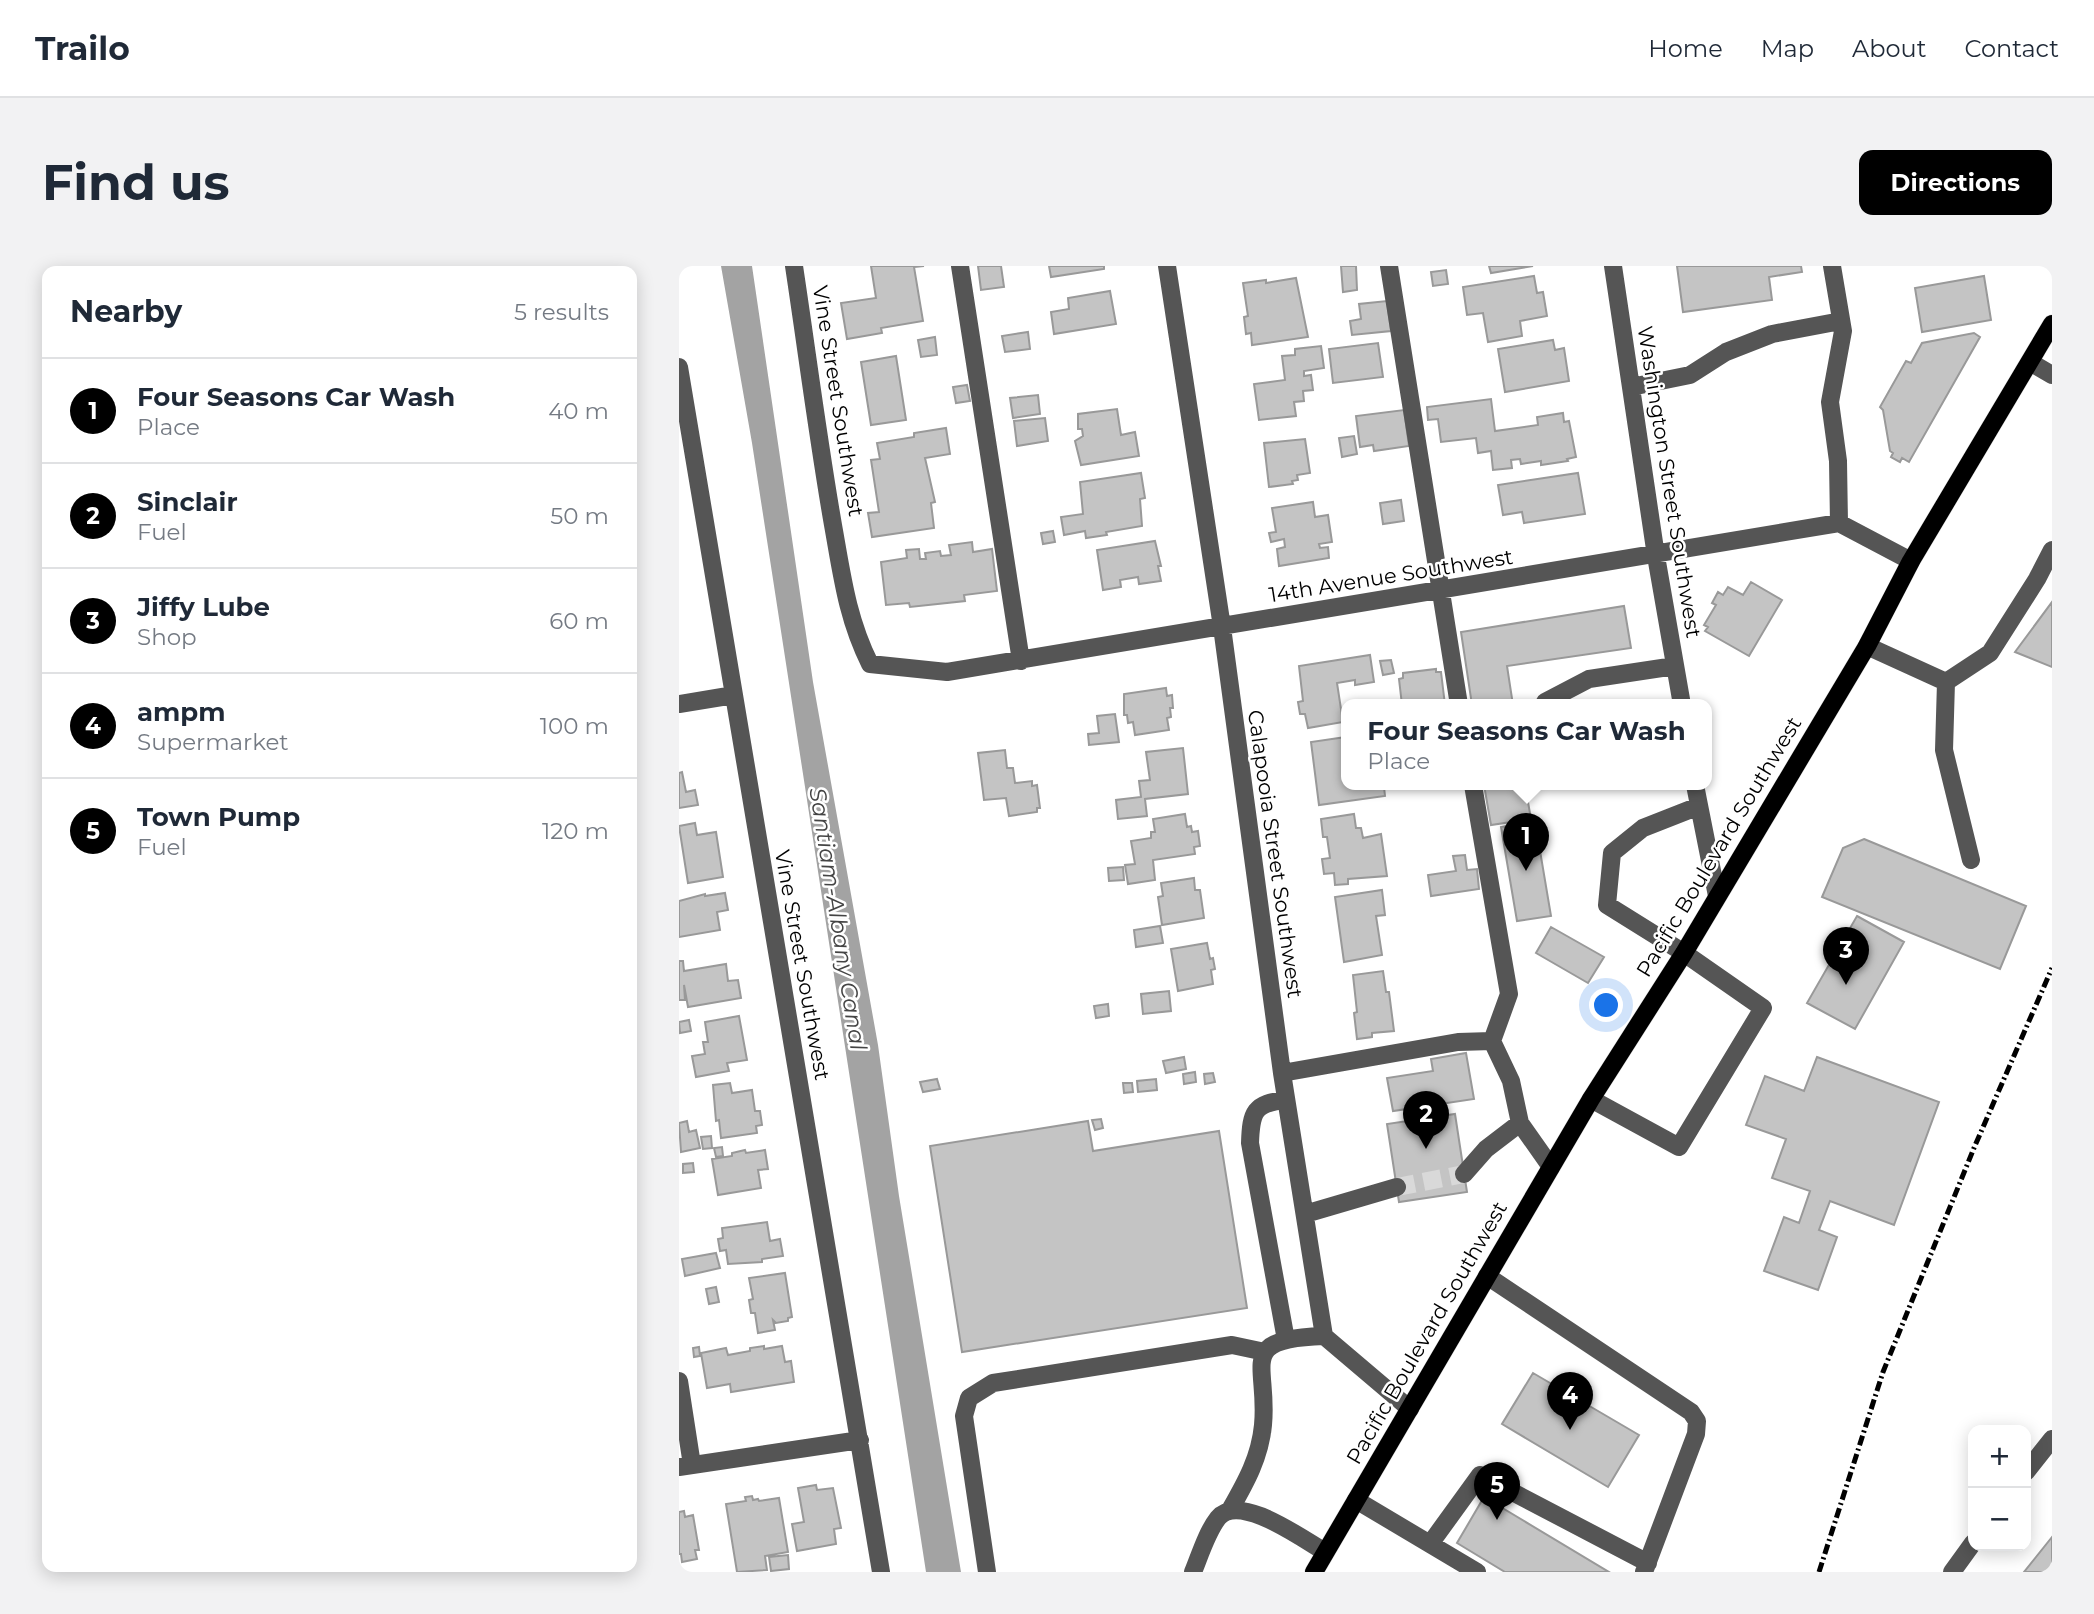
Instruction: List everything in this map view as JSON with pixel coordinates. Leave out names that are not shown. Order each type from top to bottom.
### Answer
[{"type":"main road","name":"Pacific Boulevard Southwest","points":[[1314,1572],[1591,1099],[1684,953],[1867,646],[1911,561],[2052,324]]},
{"type":"street","name":"Vine Street Southwest","points":[[794,266],[843,584],[853,628],[870,664]]},
{"type":"street","points":[[960,266],[1021,661]]},
{"type":"street","name":"Calapooia Street Southwest","points":[[1167,266],[1222,627],[1282,1073],[1324,1336]]},
{"type":"street","points":[[1389,266],[1458,699]]},
{"type":"street","name":"Washington Street Southwest","points":[[1613,266],[1656,555],[1681,699]]},
{"type":"street","points":[[1832,266],[1843,331],[1830,402],[1838,461],[1839,523],[1911,561]]},
{"type":"street","points":[[1631,387],[1690,375],[1726,352],[1772,334],[1841,321]]},
{"type":"street","points":[[2030,362],[2052,375]]},
{"type":"street","name":"Vine Street Southwest","points":[[679,366],[881,1572]]},
{"type":"street","name":"14th Avenue Southwest","points":[[870,664],[947,672],[1839,523]]},
{"type":"street","points":[[1946,682],[1990,653],[2037,579],[2052,550]]},
{"type":"street","points":[[1867,646],[1946,682]]},
{"type":"street","points":[[1551,699],[1589,679],[1675,666]]},
{"type":"street","points":[[1946,682],[1944,750],[1971,860]]},
{"type":"street","points":[[679,704],[734,695]]},
{"type":"street","points":[[1474,790],[1509,994],[1492,1041],[1511,1082],[1520,1123],[1551,1167]]},
{"type":"street","points":[[1696,790],[1717,896]]},
{"type":"street","points":[[1591,1099],[1679,1147],[1763,1008],[1684,953],[1607,905],[1612,853],[1643,828],[1699,806]]},
{"type":"street","points":[[1282,1073],[1458,1042],[1492,1041]]},
{"type":"street","points":[[1286,1100],[1259,1106],[1250,1125],[1250,1143],[1286,1340]]},
{"type":"street","points":[[1464,1174],[1486,1149],[1520,1123]]},
{"type":"street","points":[[1305,1214],[1397,1187]]},
{"type":"street","points":[[1430,1544],[1480,1475],[1646,1567],[1696,1434],[1697,1422],[1691,1412],[1487,1276]]},
{"type":"street","points":[[1193,1572],[1217,1519],[1230,1510],[1259,1455],[1264,1423],[1260,1362],[1265,1352],[1277,1343],[1296,1337],[1324,1336],[1410,1409]]},
{"type":"street","points":[[987,1572],[964,1416],[969,1398],[993,1383],[1232,1345],[1265,1352]]},
{"type":"street","points":[[679,1381],[685,1466],[860,1440]]},
{"type":"street","points":[[2031,1466],[2052,1439]]},
{"type":"street","points":[[1356,1500],[1477,1572]]},
{"type":"street","points":[[1230,1510],[1254,1512],[1325,1552]]},
{"type":"street","points":[[1952,1572],[1968,1550]]},
{"type":"water","name":"Santiam-Albany Canal","points":[[721,266],[752,266],[813,682],[878,1045],[899,1196],[961,1572],[926,1572],[752,443]]},
{"type":"building","points":[[871,266],[924,266],[914,267],[923,321],[881,328],[882,333],[847,339],[841,303],[876,298]]},
{"type":"building","points":[[978,266],[1001,266],[1004,287],[981,290]]},
{"type":"building","points":[[1049,266],[1104,266],[1104,269],[1051,277]]},
{"type":"building","points":[[1341,266],[1356,266],[1357,290],[1343,292]]},
{"type":"building","points":[[1489,266],[1533,266],[1491,273]]},
{"type":"building","points":[[1677,266],[1801,266],[1802,272],[1769,277],[1772,300],[1683,312]]},
{"type":"building","points":[[1446,270],[1448,284],[1433,286],[1431,272]]},
{"type":"building","points":[[1534,276],[1537,293],[1543,292],[1547,316],[1520,321],[1522,336],[1488,342],[1483,313],[1467,315],[1463,287]]},
{"type":"building","points":[[1984,276],[1991,320],[1922,332],[1915,288]]},
{"type":"building","points":[[1296,278],[1308,337],[1252,345],[1251,333],[1246,334],[1244,317],[1248,316],[1243,283],[1266,280],[1266,283]]},
{"type":"building","points":[[1110,291],[1116,324],[1054,334],[1051,312],[1069,309],[1068,298]]},
{"type":"building","points":[[1387,301],[1391,331],[1352,335],[1350,321],[1361,319],[1359,304]]},
{"type":"building","points":[[1028,332],[1030,349],[1005,352],[1002,336]]},
{"type":"building","points":[[1974,333],[1980,337],[1909,462],[1902,458],[1900,462],[1891,457],[1893,453],[1890,451],[1883,410],[1880,407],[1906,361],[1911,363],[1922,343]]},
{"type":"building","points":[[935,337],[937,355],[921,357],[918,340]]},
{"type":"building","points":[[1553,340],[1555,350],[1564,348],[1569,381],[1505,392],[1498,349]]},
{"type":"building","points":[[1378,343],[1383,377],[1333,383],[1329,349]]},
{"type":"building","points":[[1321,346],[1324,368],[1304,371],[1304,376],[1311,375],[1313,390],[1303,391],[1304,401],[1294,402],[1296,416],[1259,420],[1254,384],[1285,380],[1282,356],[1295,355],[1295,349]]},
{"type":"building","points":[[896,356],[906,420],[871,425],[861,362]]},
{"type":"building","points":[[967,385],[970,401],[956,403],[953,387]]},
{"type":"building","points":[[1038,395],[1040,414],[1013,418],[1010,398]]},
{"type":"building","points":[[1491,399],[1495,431],[1538,425],[1537,417],[1563,413],[1564,422],[1569,421],[1576,457],[1567,459],[1568,461],[1541,465],[1541,461],[1521,464],[1520,459],[1511,460],[1512,468],[1493,470],[1491,451],[1478,453],[1476,438],[1441,442],[1438,419],[1428,420],[1427,407]]},
{"type":"building","points":[[1117,409],[1121,435],[1135,432],[1139,456],[1081,465],[1075,441],[1083,436],[1082,429],[1078,429],[1078,414]]},
{"type":"building","points":[[1404,410],[1409,446],[1374,451],[1373,445],[1360,447],[1356,416]]},
{"type":"building","points":[[1045,418],[1048,441],[1017,446],[1014,421]]},
{"type":"building","points":[[946,428],[950,454],[925,458],[935,502],[931,503],[934,528],[872,537],[868,513],[879,512],[871,460],[880,459],[877,443]]},
{"type":"building","points":[[1354,436],[1357,454],[1342,457],[1339,438]]},
{"type":"building","points":[[1305,439],[1310,473],[1297,475],[1298,480],[1292,481],[1293,484],[1269,487],[1264,443]]},
{"type":"building","points":[[1141,473],[1145,498],[1140,499],[1142,526],[1086,538],[1085,531],[1064,535],[1061,517],[1083,514],[1080,482]]},
{"type":"building","points":[[1578,473],[1585,514],[1524,523],[1522,512],[1503,515],[1498,485]]},
{"type":"building","points":[[1401,500],[1404,521],[1383,524],[1380,503]]},
{"type":"building","points":[[1313,502],[1315,517],[1328,515],[1332,542],[1319,544],[1320,548],[1328,547],[1329,558],[1279,566],[1277,549],[1285,547],[1284,539],[1271,542],[1269,533],[1276,532],[1272,508]]},
{"type":"building","points":[[1053,531],[1055,542],[1043,544],[1041,533]]},
{"type":"building","points":[[1155,541],[1161,566],[1158,566],[1161,581],[1139,584],[1138,577],[1120,580],[1121,587],[1103,590],[1097,550]]},
{"type":"building","points":[[972,542],[973,552],[992,549],[997,591],[964,595],[965,601],[910,607],[909,603],[886,605],[881,562],[907,558],[906,550],[919,549],[920,559],[926,559],[925,553],[940,551],[941,556],[951,555],[949,545]]},
{"type":"building","points":[[1751,582],[1782,600],[1749,656],[1705,631],[1708,627],[1704,625],[1716,605],[1712,603],[1718,592],[1723,595],[1728,587],[1743,595]]},
{"type":"building","points":[[2052,602],[2052,667],[2015,652]]},
{"type":"building","points":[[1624,606],[1631,648],[1507,666],[1512,699],[1471,699],[1461,632]]},
{"type":"building","points":[[1370,655],[1374,682],[1355,685],[1355,680],[1337,683],[1341,722],[1308,728],[1305,714],[1300,714],[1298,702],[1303,701],[1299,666]]},
{"type":"building","points":[[1391,660],[1394,673],[1383,675],[1380,661]]},
{"type":"building","points":[[1436,669],[1436,672],[1441,672],[1444,699],[1401,699],[1399,679],[1403,678],[1403,673]]},
{"type":"building","points":[[1166,688],[1167,696],[1172,695],[1173,708],[1170,708],[1171,717],[1167,718],[1169,730],[1135,735],[1133,722],[1128,723],[1127,715],[1124,715],[1124,694]]},
{"type":"building","points":[[1115,714],[1119,742],[1089,745],[1088,734],[1099,733],[1097,716]]},
{"type":"building","points":[[1341,738],[1341,790],[1384,790],[1385,796],[1319,805],[1311,742]]},
{"type":"building","points":[[1183,748],[1188,794],[1145,799],[1147,816],[1118,819],[1116,800],[1141,797],[1139,781],[1150,780],[1146,752]]},
{"type":"building","points":[[1005,750],[1007,768],[1013,768],[1015,783],[1032,781],[1032,786],[1037,785],[1040,808],[1037,808],[1037,812],[1009,816],[1006,798],[984,800],[978,753]]},
{"type":"building","points":[[682,772],[686,792],[695,790],[698,805],[679,808],[679,773]]},
{"type":"building","points":[[1485,790],[1526,790],[1531,819],[1491,825]]},
{"type":"building","points":[[1185,814],[1187,827],[1191,826],[1192,832],[1198,831],[1200,846],[1194,847],[1195,854],[1153,860],[1155,880],[1128,884],[1125,865],[1135,864],[1131,841],[1151,838],[1151,832],[1155,832],[1153,819]]},
{"type":"building","points":[[1354,814],[1356,828],[1361,828],[1363,838],[1381,834],[1387,876],[1348,879],[1348,884],[1335,885],[1334,873],[1324,874],[1322,859],[1330,858],[1321,819]]},
{"type":"building","points":[[1535,821],[1551,916],[1517,921],[1501,827]]},
{"type":"building","points":[[695,823],[697,835],[716,832],[723,877],[688,883],[679,826]]},
{"type":"building","points":[[1864,839],[2026,906],[2000,969],[1822,897],[1843,848]]},
{"type":"building","points":[[1465,855],[1467,870],[1477,869],[1479,889],[1431,896],[1428,875],[1456,871],[1453,856]]},
{"type":"building","points":[[1123,867],[1124,880],[1109,881],[1108,868]]},
{"type":"building","points":[[1194,878],[1195,890],[1200,890],[1204,918],[1162,925],[1158,897],[1163,896],[1161,883]]},
{"type":"building","points":[[1382,890],[1385,915],[1376,916],[1382,955],[1344,962],[1335,897]]},
{"type":"building","points":[[725,893],[728,910],[717,912],[720,930],[679,937],[679,901],[705,894]]},
{"type":"building","points":[[1857,916],[1904,942],[1855,1029],[1807,1003]]},
{"type":"building","points":[[1160,926],[1163,943],[1136,947],[1134,930]]},
{"type":"building","points":[[1551,927],[1604,957],[1588,983],[1536,953]]},
{"type":"building","points":[[1207,943],[1215,969],[1211,970],[1213,984],[1178,991],[1171,949]]},
{"type":"building","points":[[679,961],[683,961],[684,971],[726,964],[728,981],[738,980],[741,998],[688,1007],[684,985],[685,1000],[679,1000]]},
{"type":"building","points":[[1383,971],[1386,992],[1389,992],[1394,1031],[1372,1033],[1372,1037],[1357,1039],[1353,975]]},
{"type":"building","points":[[1169,991],[1171,1011],[1143,1014],[1141,994]]},
{"type":"building","points":[[1108,1004],[1109,1016],[1096,1018],[1094,1006]]},
{"type":"building","points":[[739,1016],[747,1060],[727,1063],[729,1071],[696,1077],[692,1056],[705,1054],[703,1042],[708,1042],[705,1022]]},
{"type":"building","points":[[689,1020],[691,1031],[680,1033],[679,1022]]},
{"type":"building","points":[[1466,1053],[1474,1099],[1393,1111],[1387,1078],[1433,1071],[1431,1059]]},
{"type":"building","points":[[1184,1057],[1186,1069],[1166,1073],[1163,1061]]},
{"type":"building","points":[[1817,1057],[1939,1102],[1894,1225],[1830,1201],[1819,1230],[1837,1237],[1818,1290],[1764,1271],[1784,1217],[1799,1223],[1810,1191],[1772,1178],[1786,1139],[1746,1125],[1765,1076],[1804,1091]]},
{"type":"building","points":[[1195,1072],[1196,1082],[1184,1084],[1183,1074]]},
{"type":"building","points":[[1213,1073],[1215,1082],[1205,1084],[1204,1074]]},
{"type":"building","points":[[937,1079],[940,1089],[923,1092],[920,1082]]},
{"type":"building","points":[[1156,1079],[1157,1090],[1138,1092],[1137,1081]]},
{"type":"building","points":[[730,1083],[732,1093],[752,1090],[755,1111],[760,1111],[762,1125],[756,1126],[757,1133],[721,1138],[719,1120],[716,1121],[713,1085]]},
{"type":"building","points":[[1123,1083],[1132,1083],[1133,1092],[1124,1093]]},
{"type":"building","points":[[1455,1114],[1467,1192],[1399,1202],[1387,1124]]},
{"type":"building","points":[[1101,1119],[1103,1128],[1095,1130],[1092,1120]]},
{"type":"building","points":[[687,1121],[689,1132],[696,1130],[700,1148],[681,1152],[679,1123]]},
{"type":"building","points":[[1088,1121],[1093,1151],[1219,1131],[1247,1308],[962,1352],[930,1146]]},
{"type":"building","points":[[711,1136],[712,1148],[703,1149],[701,1137]]},
{"type":"building","points":[[722,1147],[723,1156],[716,1157],[714,1148]]},
{"type":"building","points":[[745,1150],[746,1153],[765,1150],[768,1169],[758,1170],[761,1188],[718,1195],[712,1159],[732,1156],[732,1153]]},
{"type":"building","points":[[693,1163],[694,1172],[683,1173],[683,1164]]},
{"type":"building","points":[[767,1222],[770,1241],[780,1239],[783,1256],[762,1259],[762,1262],[728,1264],[726,1250],[720,1251],[718,1239],[723,1238],[722,1228]]},
{"type":"building","points":[[716,1253],[720,1268],[685,1276],[682,1259]]},
{"type":"building","points":[[785,1273],[792,1317],[788,1318],[788,1321],[776,1323],[773,1320],[775,1330],[758,1333],[755,1313],[751,1313],[749,1300],[753,1299],[749,1278]]},
{"type":"building","points":[[716,1287],[719,1302],[709,1304],[706,1289]]},
{"type":"building","points":[[764,1346],[764,1349],[782,1346],[785,1362],[791,1361],[794,1382],[731,1392],[730,1384],[707,1388],[701,1353],[726,1348],[728,1355]]},
{"type":"building","points":[[699,1347],[700,1356],[694,1357],[693,1348]]},
{"type":"building","points":[[1533,1373],[1639,1435],[1608,1487],[1502,1424]]},
{"type":"building","points":[[816,1485],[817,1490],[833,1488],[841,1528],[834,1529],[836,1544],[797,1551],[792,1524],[804,1522],[798,1488]]},
{"type":"building","points":[[752,1496],[753,1500],[759,1501],[779,1498],[788,1552],[765,1556],[767,1570],[737,1572],[726,1504],[746,1501],[745,1497]]},
{"type":"building","points":[[1484,1497],[1609,1572],[1505,1572],[1457,1543]]},
{"type":"building","points":[[684,1511],[685,1517],[693,1515],[699,1550],[695,1550],[697,1559],[682,1562],[679,1554],[679,1512]]},
{"type":"building","points":[[2052,1537],[2052,1572],[2024,1572]]},
{"type":"building","points":[[788,1555],[789,1569],[771,1571],[769,1557]]},
{"type":"tunnel","points":[[1397,1187],[1464,1174]]},
{"type":"railway","points":[[1819,1572],[1883,1372],[1974,1148],[2052,968]]},
{"type":"place","name":"Four Seasons Car Wash","points":[[1526,871]]},
{"type":"place","name":"Jiffy Lube","points":[[1846,985]]},
{"type":"place","name":"Sinclair","points":[[1426,1149]]},
{"type":"place","name":"ampm","points":[[1570,1430]]},
{"type":"place","name":"Town Pump","points":[[1497,1520]]}]
